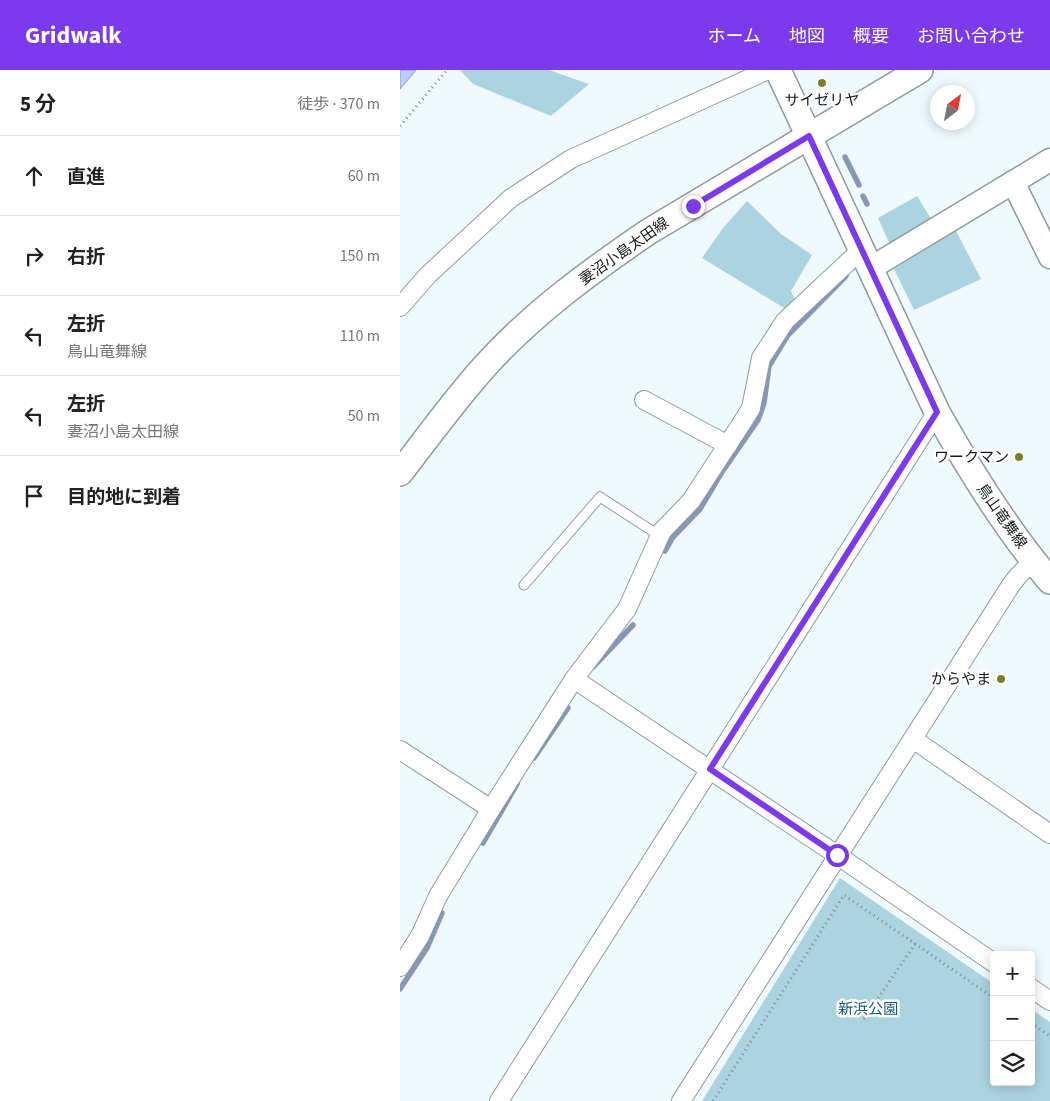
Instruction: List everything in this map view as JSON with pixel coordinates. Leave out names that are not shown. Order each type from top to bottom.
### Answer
[{"type":"main road","name":"鳥山竜舞線","points":[[778,70],[937,412],[964,460],[1033,561],[1050,581]]},
{"type":"main road","name":"妻沼小島太田線","points":[[400,472],[485,365],[543,310],[606,261],[648,232],[920,70]]},
{"type":"street","points":[[400,307],[428,275],[511,198],[571,159],[768,70]]},
{"type":"street","points":[[400,967],[420,936],[438,896],[491,809],[574,679],[627,609],[662,531],[691,501],[751,408],[762,358],[785,321],[866,258],[1013,182],[1050,160]]},
{"type":"street","points":[[1013,182],[1050,257]]},
{"type":"street","points":[[644,400],[728,446]]},
{"type":"street","points":[[499,1101],[937,412]]},
{"type":"street","points":[[680,1101],[1011,585],[1033,561]]},
{"type":"street","points":[[574,679],[990,959]]},
{"type":"street","points":[[913,739],[1050,834]]},
{"type":"street","points":[[400,750],[491,809]]},
{"type":"street","points":[[1035,991],[1050,1001]]},
{"type":"lane","points":[[524,585],[600,497],[660,536]]},
{"type":"path","points":[[400,126],[447,70]]},
{"type":"path","points":[[713,1101],[844,895],[991,996]]},
{"type":"path","points":[[864,1020],[916,944]]},
{"type":"path","points":[[1035,1027],[1050,1036]]},
{"type":"green space","points":[[460,70],[549,70],[589,84],[551,116],[473,84]]},
{"type":"green space","points":[[917,196],[933,222],[891,247],[878,218]]},
{"type":"green space","points":[[747,201],[781,234],[812,255],[791,291],[797,304],[789,311],[702,258],[723,228]]},
{"type":"green space","points":[[956,231],[981,279],[914,310],[894,269]]},
{"type":"green space","name":"新浜公園","points":[[840,878],[990,981],[990,1086],[1035,1086],[1035,1012],[1050,1022],[1050,1101],[702,1101]]},
{"type":"shaded area","points":[[400,70],[416,70],[400,89]]},
{"type":"waterway","points":[[845,157],[859,185]]},
{"type":"waterway","points":[[863,196],[867,204]]},
{"type":"waterway","points":[[665,551],[673,537],[700,509],[722,472],[758,420],[764,403],[769,366],[788,335],[846,276]]},
{"type":"waterway","points":[[593,667],[633,625]]},
{"type":"waterway","points":[[534,758],[568,708]]},
{"type":"waterway","points":[[483,843],[517,784]]},
{"type":"waterway","points":[[400,989],[427,948],[442,913]]},
{"type":"place","name":"サイゼリヤ","points":[[822,83]]},
{"type":"place","name":"ワークマン","points":[[1019,457]]},
{"type":"place","name":"からやま","points":[[1001,679]]},
{"type":"route","points":[[693,206],[809,136],[937,412],[710,769],[837,855]]}]
